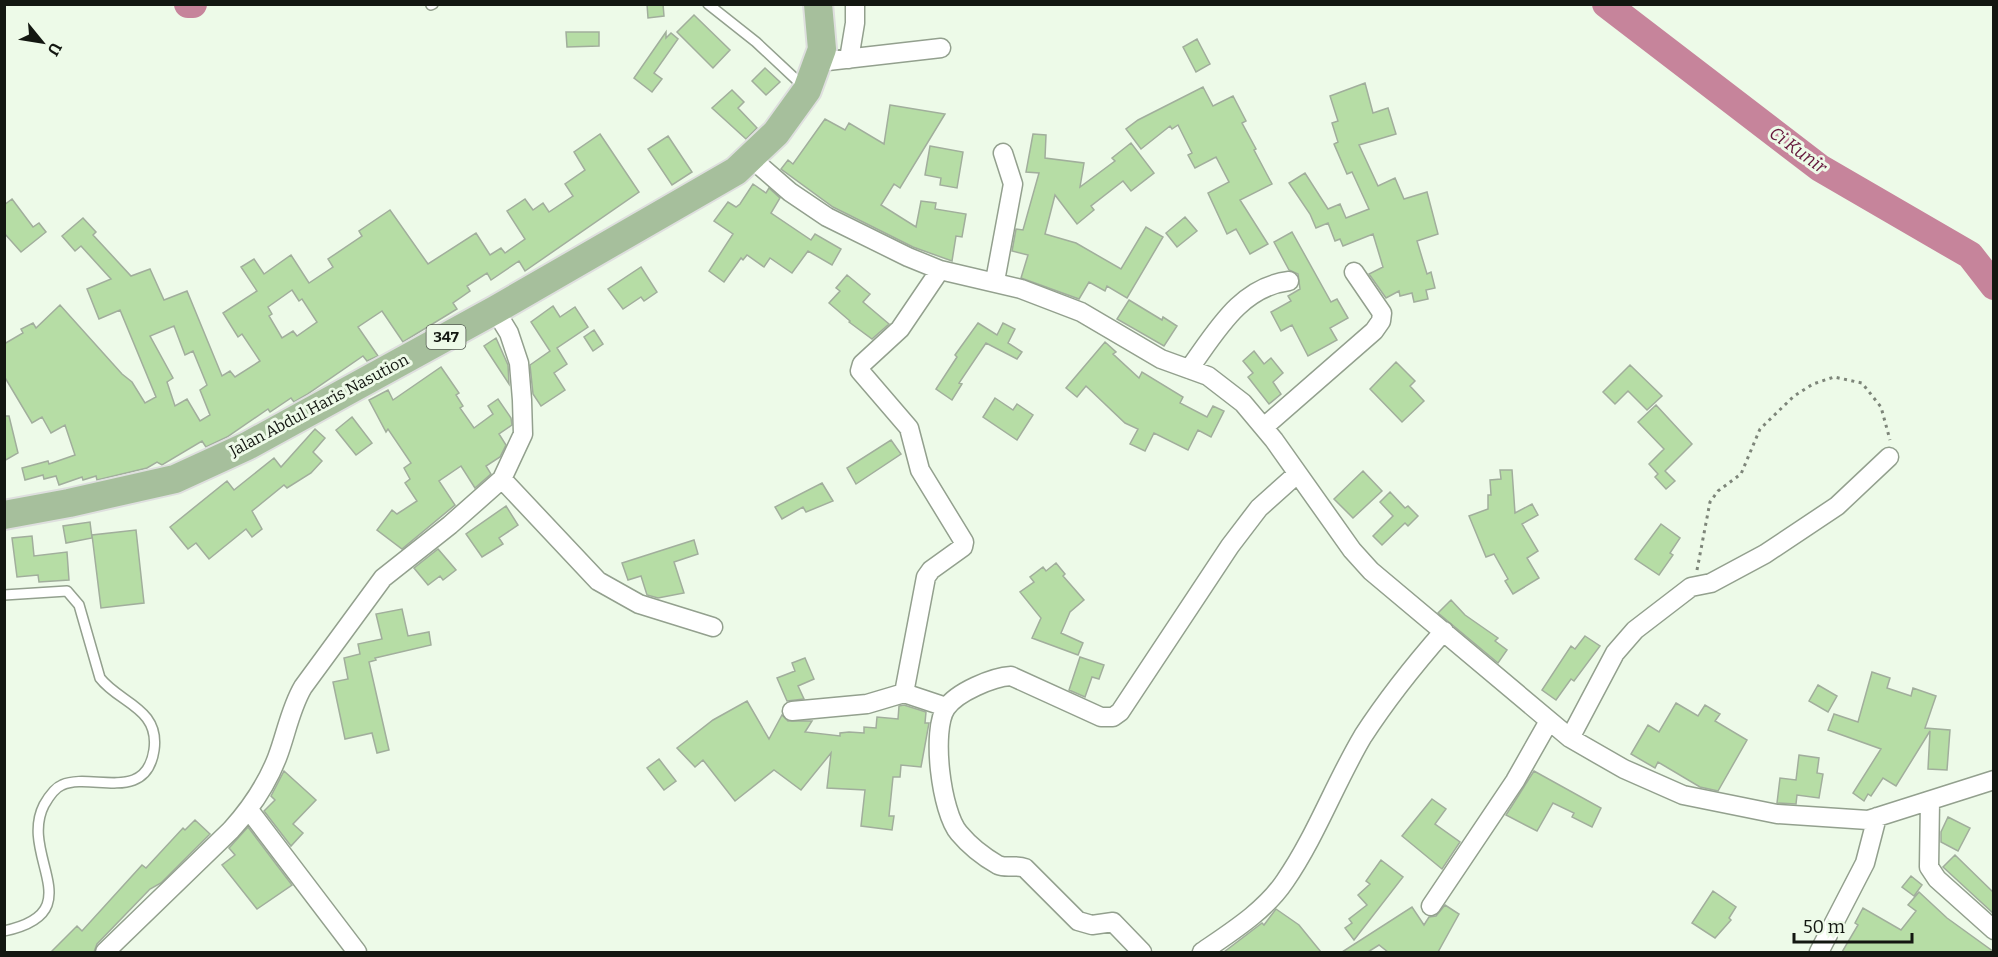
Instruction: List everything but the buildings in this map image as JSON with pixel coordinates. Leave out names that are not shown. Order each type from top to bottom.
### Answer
[{"type":"main road","points":[[818,4],[821,54]]},
{"type":"main road","name":"Jalan Abdul Haris Nasution","points":[[4,514],[69,503],[175,479],[247,446],[495,310],[736,171],[777,133],[807,90],[821,54]]},
{"type":"street","points":[[849,59],[855,14]]},
{"type":"street","points":[[821,54],[849,59],[941,48]]},
{"type":"street","points":[[995,282],[1013,184],[1003,153]]},
{"type":"street","points":[[751,158],[790,192],[827,217],[940,270],[995,282],[1081,312],[1161,359],[1208,376],[1234,396],[1264,427],[1371,571],[1396,595],[1444,631],[1570,738],[1624,769],[1683,795],[1777,814],[1868,820],[1994,780]]},
{"type":"street","points":[[904,693],[926,577],[931,570],[960,551],[964,542],[920,470],[909,428],[862,374],[860,368],[900,329],[940,270]]},
{"type":"street","points":[[1264,427],[1374,330],[1381,321],[1382,313],[1354,272]]},
{"type":"street","points":[[1189,369],[1235,308],[1262,287],[1289,281]]},
{"type":"street","points":[[105,952],[249,810],[276,760],[300,693],[383,578],[450,525],[502,479],[523,434],[522,400],[519,363],[509,333],[495,310]]},
{"type":"street","points":[[1570,738],[1615,653],[1635,630],[1691,587],[1711,583],[1765,554],[1837,506],[1889,457]]},
{"type":"street","points":[[1142,952],[1113,922],[1092,925],[1078,921],[1025,868],[1018,865],[1005,868],[998,866],[958,832],[948,813],[939,780],[942,726],[946,707],[984,682],[1011,676],[1101,717],[1113,717],[1120,712],[1230,546],[1259,508],[1297,474]]},
{"type":"street","points":[[502,479],[598,581],[639,604],[714,627]]},
{"type":"street","points":[[1202,952],[1246,922],[1284,883],[1327,809],[1363,737],[1408,673],[1444,631]]},
{"type":"street","points":[[792,711],[867,704],[904,693],[946,707]]},
{"type":"street","points":[[1431,906],[1515,781],[1549,721]]},
{"type":"street","points":[[1930,801],[1929,867],[1937,879],[1994,930]]},
{"type":"street","points":[[249,810],[357,952]]},
{"type":"street","points":[[1819,952],[1865,863],[1878,817]]},
{"type":"lane","points":[[708,4],[756,42],[807,90]]},
{"type":"lane","points":[[4,595],[67,591],[74,596],[79,605],[100,678],[106,686],[142,710],[152,728],[154,750],[142,772],[126,783],[69,783],[59,786],[53,792],[39,818],[36,831],[50,888],[47,906],[34,923],[4,931]]},
{"type":"path","points":[[1691,587],[1710,502],[1718,491],[1741,474],[1760,429],[1794,396],[1813,384],[1834,377],[1862,382],[1881,407],[1890,440],[1889,457]]},
{"type":"waterway","name":"Ci Kunir","points":[[188,4],[193,4]]},
{"type":"waterway","name":"Ci Kunir","points":[[1606,4],[1820,168],[1970,255],[1994,286]]}]
